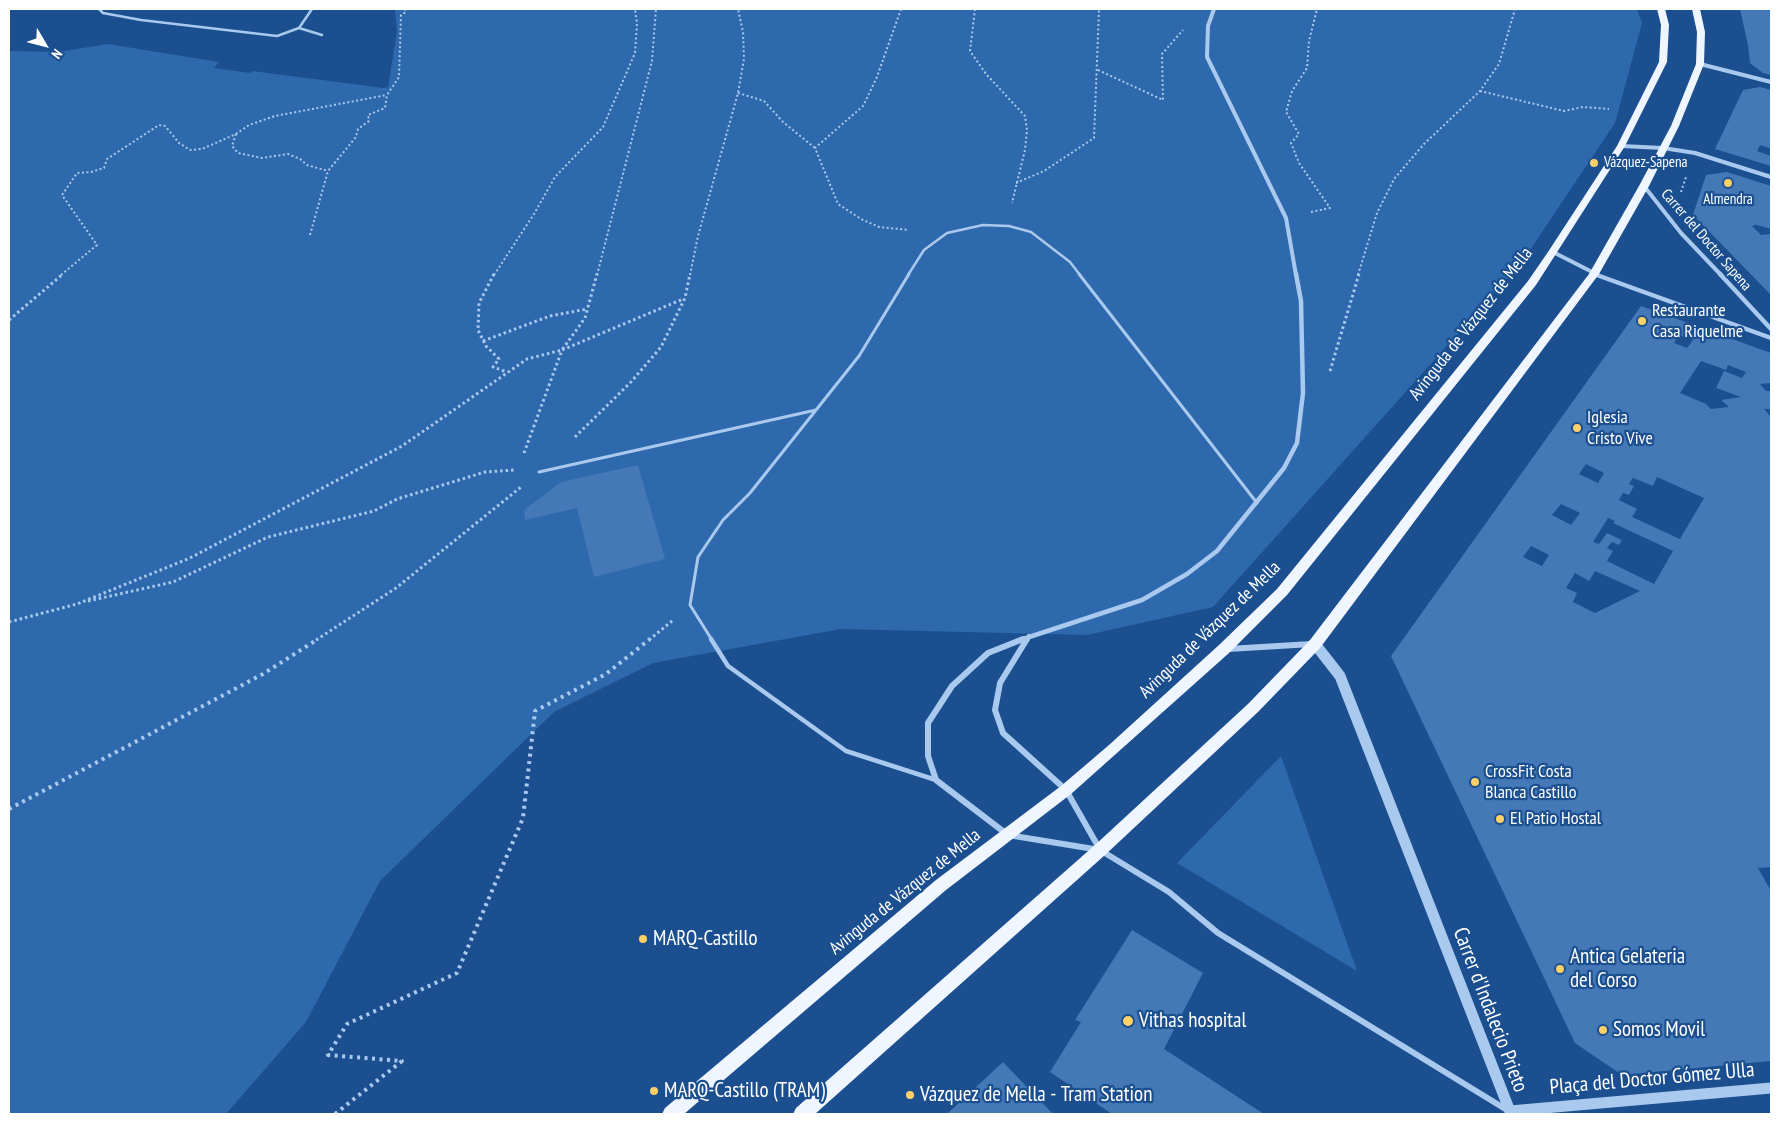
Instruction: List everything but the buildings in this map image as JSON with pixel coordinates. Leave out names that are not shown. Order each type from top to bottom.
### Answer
[{"type":"main road","name":"Avinguda de Vázquez de Mella","points":[[671,1114],[941,885],[1066,790],[1114,749],[1224,649],[1282,592],[1532,283],[1554,252],[1621,146],[1663,62],[1665,26],[1661,9]]},
{"type":"main road","points":[[802,1114],[1100,850],[1254,708],[1315,644],[1594,274],[1644,186],[1675,126],[1700,64],[1701,32],[1696,9]]},
{"type":"street","points":[[1008,835],[936,780],[928,756],[928,723],[952,686],[988,653],[1030,636],[1142,600],[1187,574],[1217,551],[1257,504],[1284,468],[1297,443],[1303,393],[1301,301],[1286,218],[1207,57],[1208,26],[1214,9]]},
{"type":"street","points":[[1700,64],[1771,82]]},
{"type":"street","points":[[1621,146],[1662,148],[1695,154],[1771,177]]},
{"type":"street","name":"Carrer del Doctor Sapena","points":[[1644,186],[1681,233],[1771,329]]},
{"type":"street","points":[[1554,252],[1594,274],[1771,338]]},
{"type":"street","name":"Carrer d'Indalecio Prieto","points":[[1030,636],[1000,683],[995,710],[1004,733],[1066,790],[1100,850]]},
{"type":"street","points":[[1224,649],[1315,644]]},
{"type":"street","name":"Carrer d'Indalecio Prieto","points":[[1315,644],[1340,676],[1510,1113]]},
{"type":"street","name":"Carrer d'Indalecio Prieto","points":[[1008,835],[1100,850],[1169,892],[1218,933],[1510,1113]]},
{"type":"street","name":"Plaça del Doctor Gómez Ulla","points":[[1510,1113],[1771,1088]]},
{"type":"lane","points":[[99,9],[103,13],[141,20],[268,36],[277,36],[299,28],[312,9]]},
{"type":"lane","points":[[299,28],[322,35]]},
{"type":"lane","points":[[936,780],[846,751],[728,666],[690,605],[698,557],[723,520],[750,493],[860,356],[924,250],[947,233],[983,225],[1008,226],[1031,232],[1070,262],[1257,504]]},
{"type":"lane","points":[[539,472],[816,410]]},
{"type":"path","points":[[310,235],[328,171],[356,137],[358,129],[369,121],[368,115],[384,108],[386,95],[399,76],[401,15],[406,12],[405,9]]},
{"type":"path","points":[[507,372],[493,367],[499,359],[483,341],[478,330],[479,303],[500,263],[534,214],[555,178],[603,127],[635,53],[637,23],[635,9]]},
{"type":"path","points":[[539,472],[522,458],[562,350],[585,318],[652,61],[656,9]]},
{"type":"path","points":[[575,438],[631,382],[661,347],[685,298],[698,236],[738,93],[744,59],[743,32],[738,9]]},
{"type":"path","points":[[815,148],[863,106],[877,77],[901,9]]},
{"type":"path","points":[[976,9],[970,51],[986,74],[1025,116],[1027,136],[1008,226]]},
{"type":"path","points":[[1016,183],[1044,170],[1094,138],[1099,9]]},
{"type":"path","points":[[1286,218],[1330,208],[1299,163],[1291,143],[1299,134],[1286,112],[1292,91],[1307,68],[1309,41],[1317,9]]},
{"type":"path","points":[[1303,393],[1325,386],[1378,212],[1394,179],[1424,144],[1480,91],[1499,64],[1515,9]]},
{"type":"path","points":[[1098,70],[1162,100],[1162,54],[1188,24]]},
{"type":"path","points":[[1480,91],[1564,111],[1598,107],[1613,110]]},
{"type":"path","points":[[738,93],[764,101],[783,122],[815,148],[838,204],[861,220],[879,227],[947,233]]},
{"type":"path","points":[[9,320],[97,245],[62,195],[78,173],[104,168],[107,159],[159,125],[165,126],[179,143],[190,150],[202,148],[236,134],[249,125],[275,116],[386,95]]},
{"type":"path","points":[[236,134],[232,146],[238,153],[262,158],[288,154],[300,159],[307,165],[328,171]]},
{"type":"path","points":[[77,604],[190,558],[386,455],[402,446],[528,359],[562,350],[685,298]]},
{"type":"path","points":[[483,341],[550,316],[587,310]]},
{"type":"path","points":[[9,622],[173,582],[268,537],[374,511],[397,499],[485,472],[516,469],[539,472]]},
{"type":"path","points":[[9,809],[263,674],[396,588],[539,472]]},
{"type":"path","points":[[335,1114],[402,1061],[328,1055],[347,1024],[457,972],[523,818],[534,711],[606,674],[690,605]]},
{"type":"shaded area","points":[[395,9],[1637,9],[1642,23],[1615,123],[1522,262],[1213,607],[1087,635],[841,629],[653,663],[554,712],[380,881],[306,1022],[226,1114],[9,1114],[9,51],[58,52],[108,44],[219,62],[214,68],[384,88],[388,87],[397,31]]},
{"type":"shaded area","points":[[1281,756],[1357,971],[1177,863]]},
{"type":"place","name":"Vázquez-Sapena","points":[[1594,163]]},
{"type":"place","name":"Almendra","points":[[1728,183]]},
{"type":"place","name":"Restaurante Casa Riquelme","points":[[1642,321]]},
{"type":"place","name":"Iglesia Cristo Vive","points":[[1577,428]]},
{"type":"place","name":"CrossFit Costa Blanca Castillo","points":[[1475,782]]},
{"type":"place","name":"El Patio Hostal","points":[[1500,819]]},
{"type":"place","name":"MARQ-Castillo","points":[[643,939]]},
{"type":"place","name":"Antica Gelateria del Corso","points":[[1560,969]]},
{"type":"place","name":"Vithas hospital","points":[[1128,1021]]},
{"type":"place","name":"Somos Movil","points":[[1603,1030]]},
{"type":"place","name":"MARQ-Castillo (TRAM)","points":[[654,1091]]},
{"type":"place","name":"Vázquez de Mella - Tram Station","points":[[910,1095]]}]
